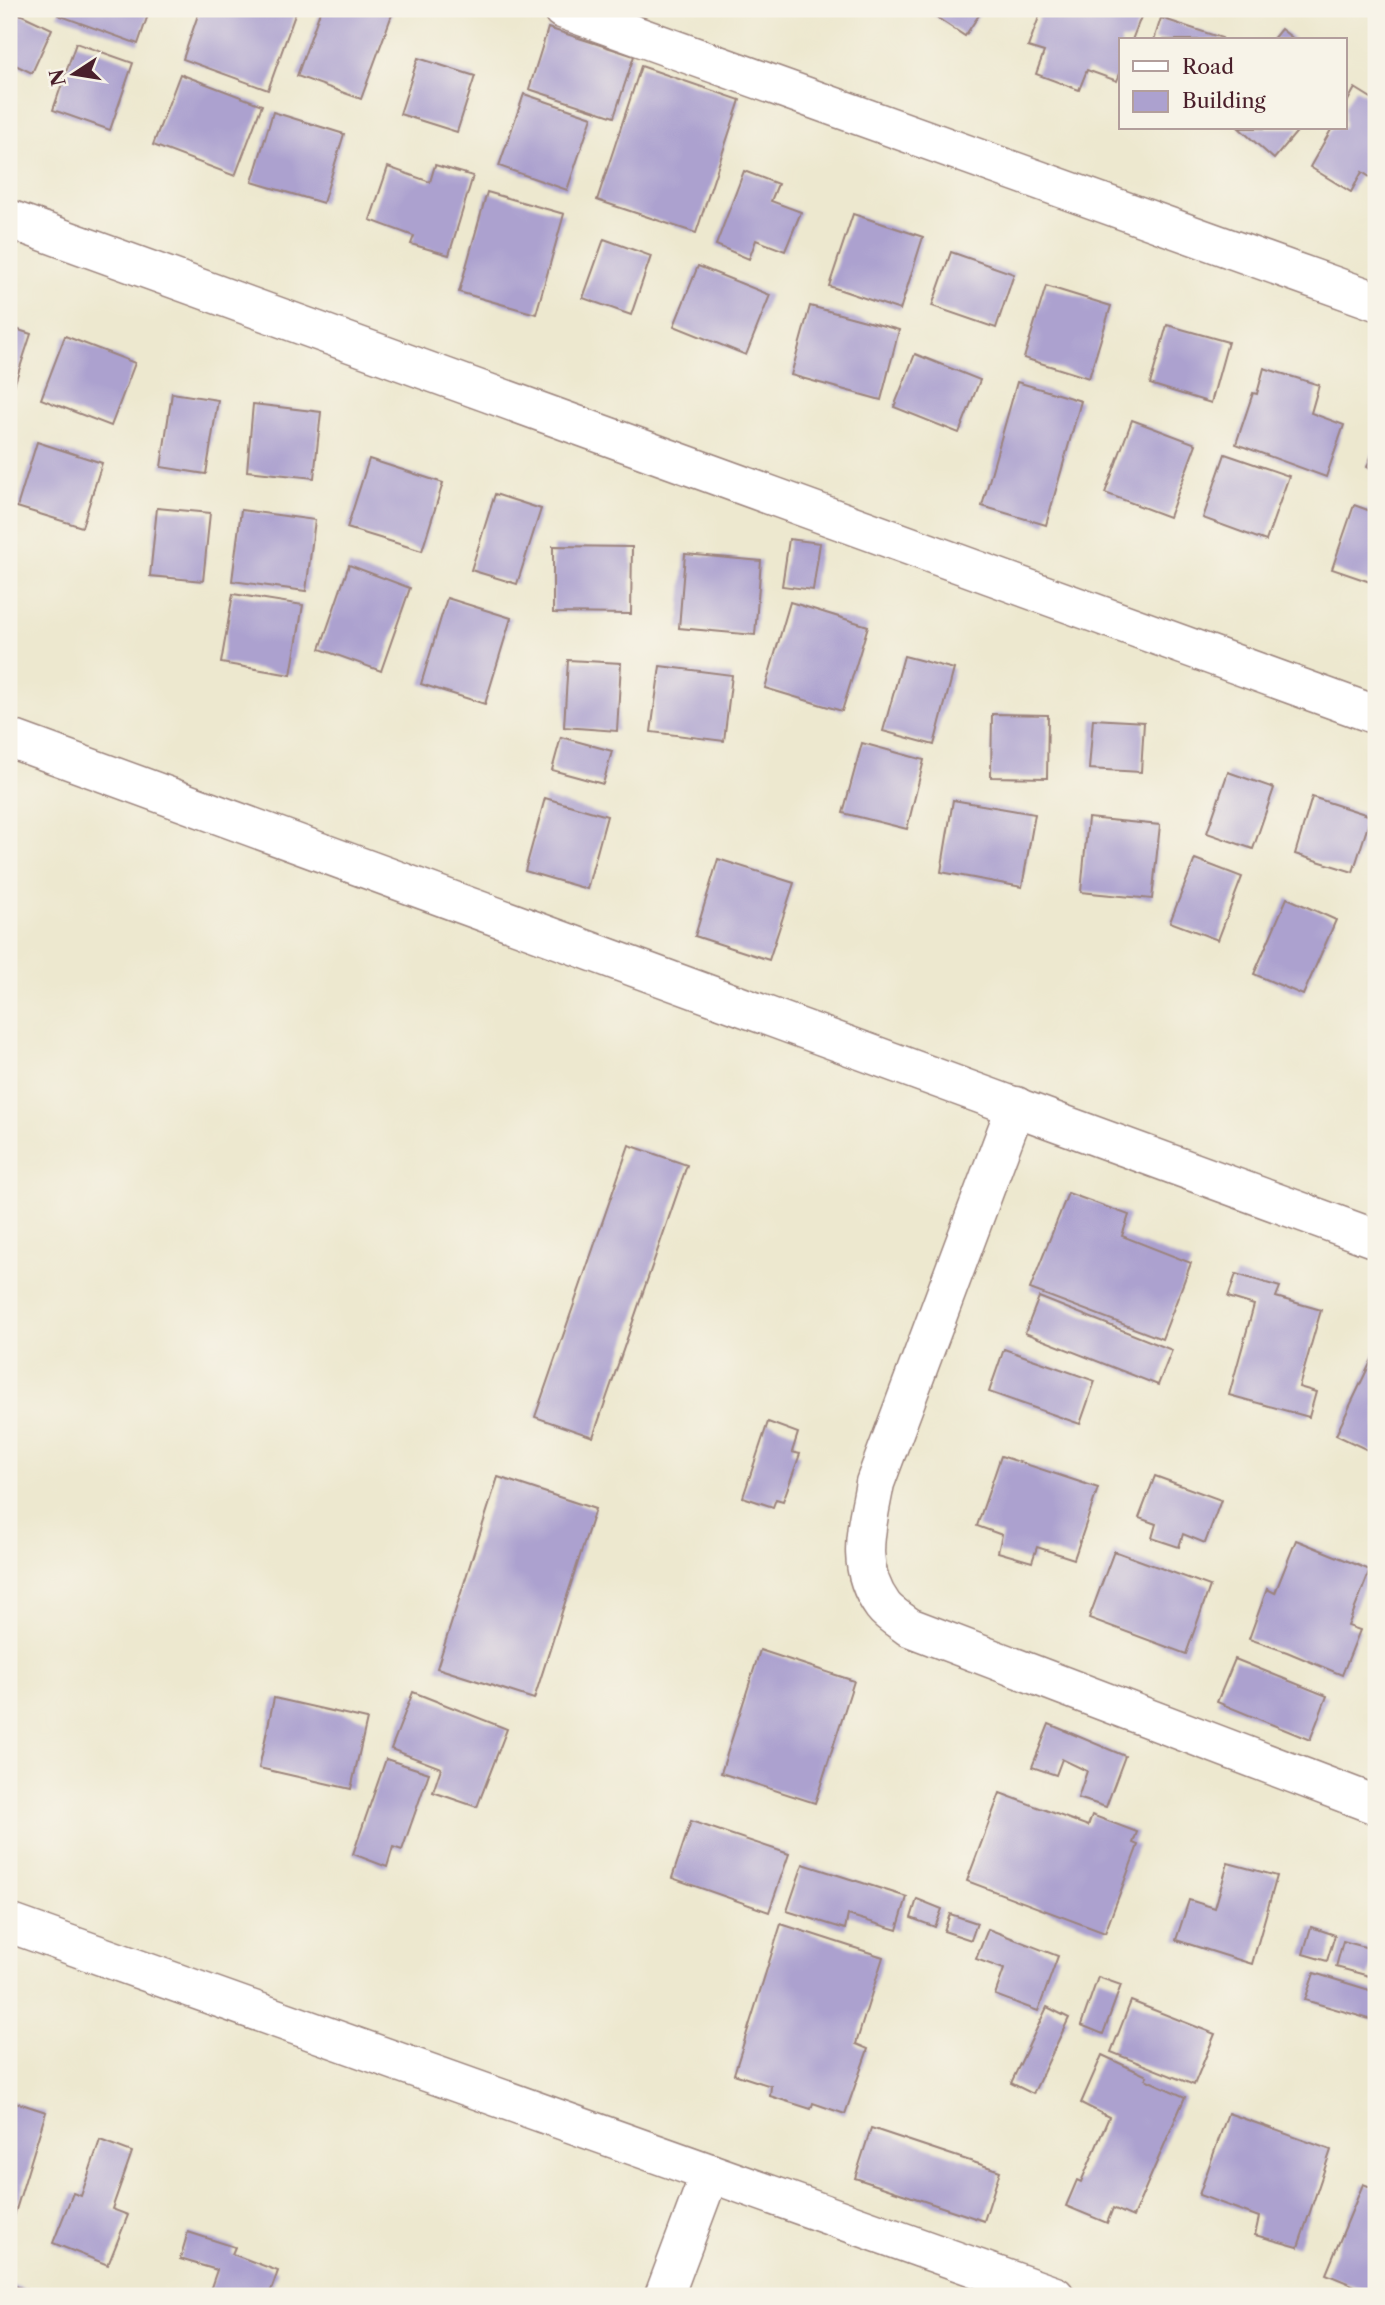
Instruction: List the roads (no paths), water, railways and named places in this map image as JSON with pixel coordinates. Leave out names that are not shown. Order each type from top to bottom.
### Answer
[{"type":"street","points":[[562,9],[1376,301]]},
{"type":"street","points":[[9,219],[1376,715]]},
{"type":"street","points":[[9,738],[1376,1238]]},
{"type":"street","points":[[1016,1106],[875,1483],[864,1544],[866,1575],[884,1608],[909,1627],[1376,1805]]},
{"type":"street","points":[[9,1923],[1055,2296]]},
{"type":"street","points":[[664,2296],[710,2173]]}]
